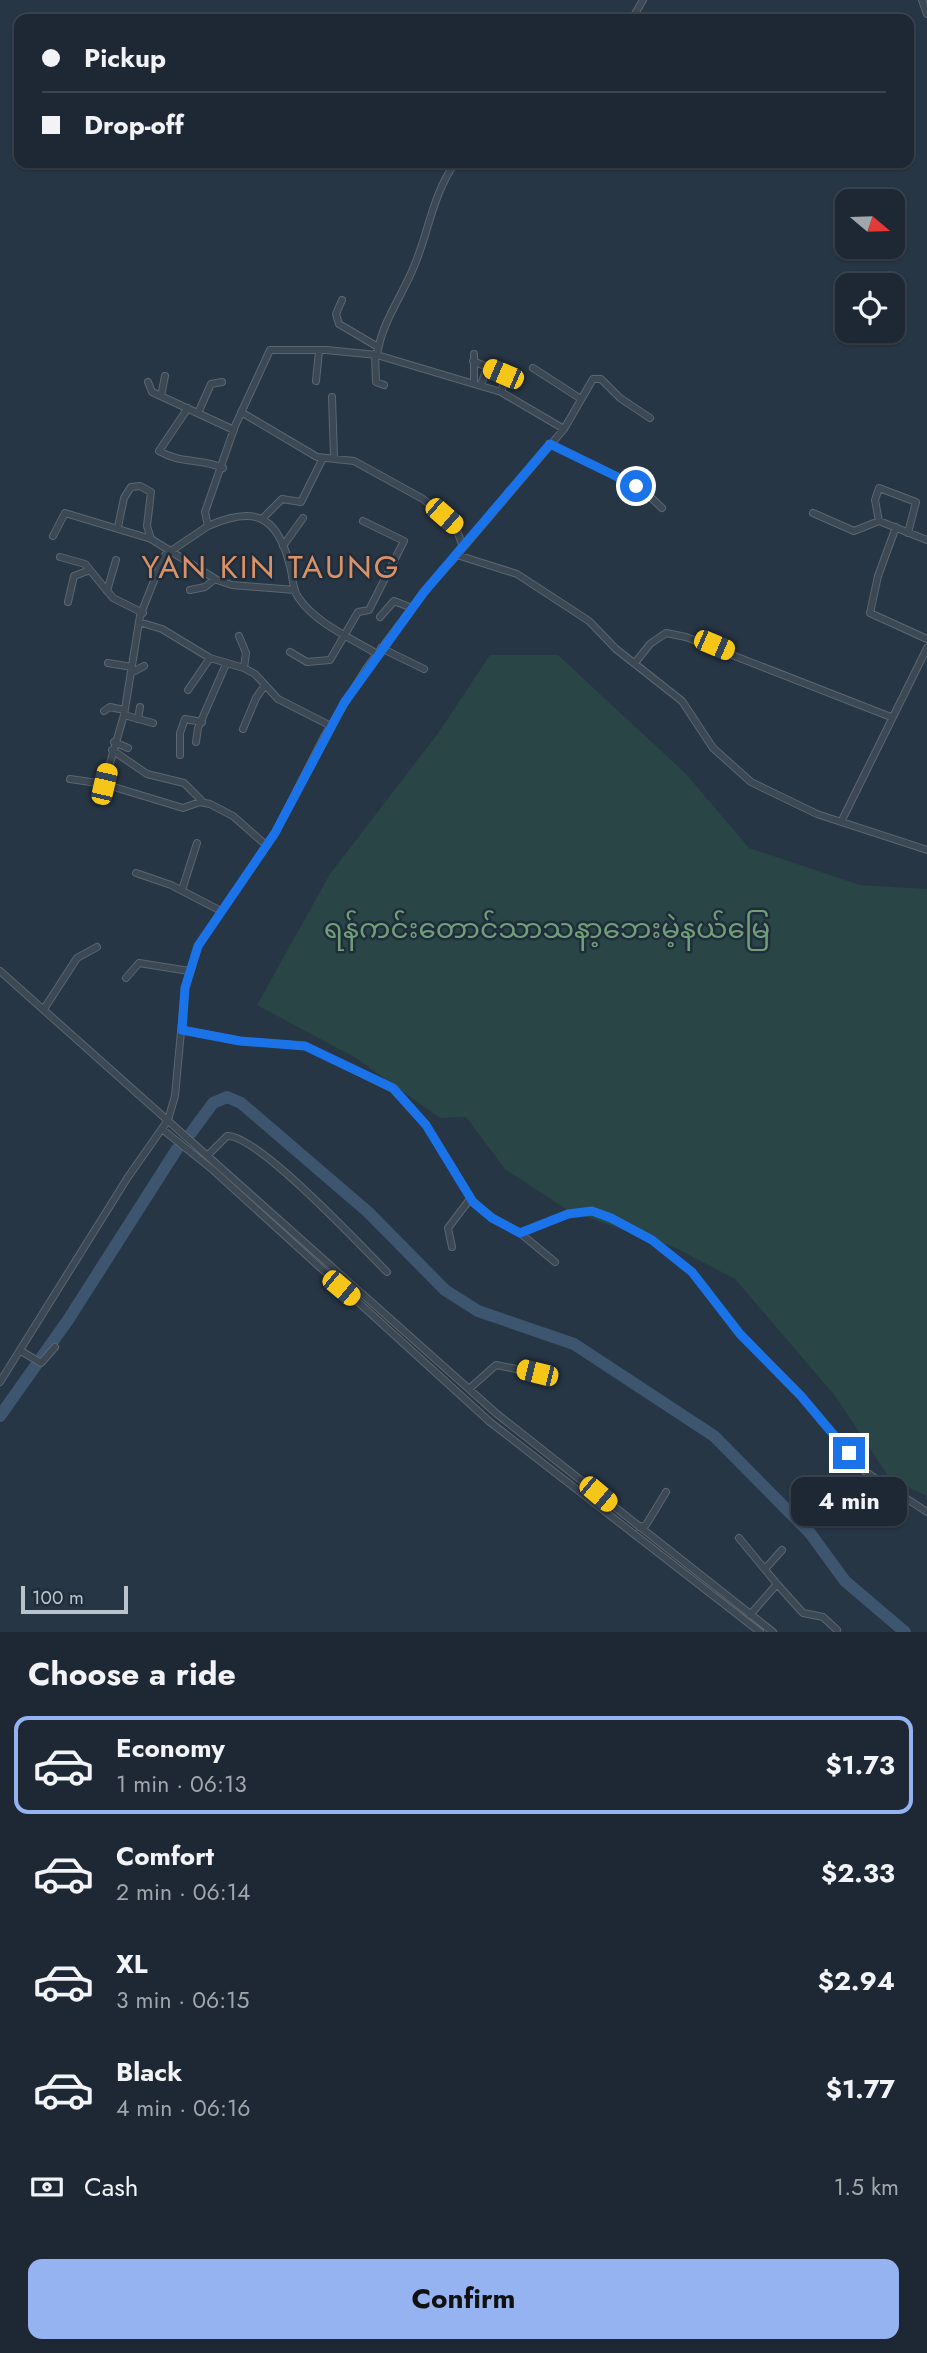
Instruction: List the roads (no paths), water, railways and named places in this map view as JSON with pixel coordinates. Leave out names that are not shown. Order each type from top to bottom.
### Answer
[{"type":"street","points":[[922,0],[927,14]]},
{"type":"street","points":[[384,386],[376,382],[377,352],[392,310],[415,266],[440,186],[452,168]]},
{"type":"street","points":[[342,300],[336,314],[339,324],[377,352]]},
{"type":"street","points":[[208,526],[206,507],[223,468],[241,412],[270,350],[377,352],[500,392],[564,429]]},
{"type":"street","points":[[316,381],[319,351]]},
{"type":"street","points":[[477,384],[473,358],[506,375],[500,392]]},
{"type":"street","points":[[477,384],[488,367]]},
{"type":"street","points":[[533,368],[581,399]]},
{"type":"street","points":[[161,396],[165,376]]},
{"type":"street","points":[[0,1382],[165,1124],[175,1096],[189,971],[198,946],[267,845],[331,726],[379,651],[412,608],[564,429],[593,379],[601,379],[620,398],[650,418]]},
{"type":"street","points":[[148,382],[152,392],[234,430]]},
{"type":"street","points":[[198,413],[211,384],[222,382]]},
{"type":"street","points":[[332,397],[334,457]]},
{"type":"street","points":[[188,408],[159,451],[180,460],[209,461],[223,468]]},
{"type":"street","points":[[241,412],[323,458],[334,457],[364,466],[432,505],[455,525],[463,548]]},
{"type":"street","points":[[550,444],[641,488],[662,508]]},
{"type":"street","points":[[262,519],[282,499],[300,502],[323,458]]},
{"type":"street","points":[[118,527],[127,492],[131,487],[140,486],[151,492],[147,526],[151,539]]},
{"type":"street","points":[[879,521],[875,494],[879,488],[916,502],[908,533]]},
{"type":"street","points":[[53,536],[65,513],[151,539],[215,579],[232,585],[295,590]]},
{"type":"street","points":[[104,784],[124,713],[139,622],[161,563],[170,551],[208,526],[239,514],[248,513],[262,519],[275,531],[283,546],[295,590],[305,605],[346,636],[424,670]]},
{"type":"street","points":[[813,513],[854,531],[879,521],[927,540]]},
{"type":"street","points":[[283,546],[303,518]]},
{"type":"street","points":[[290,652],[307,662],[326,662],[346,636],[358,612],[369,610],[404,541],[363,521]]},
{"type":"street","points":[[896,527],[878,576],[870,613],[927,639]]},
{"type":"street","points":[[457,555],[503,568],[537,585],[589,621],[682,701],[713,748],[744,777],[787,802],[927,850]]},
{"type":"street","points":[[60,557],[83,563],[116,600],[143,613]]},
{"type":"street","points":[[107,591],[116,560]]},
{"type":"street","points":[[68,601],[74,576],[90,570]]},
{"type":"street","points":[[190,590],[202,588],[215,579]]},
{"type":"street","points":[[380,617],[394,601],[412,608]]},
{"type":"street","points":[[139,622],[162,629],[210,658],[244,668],[278,699],[331,726]]},
{"type":"street","points":[[635,663],[650,644],[666,633],[686,637],[891,717]]},
{"type":"street","points":[[240,636],[246,653],[244,668]]},
{"type":"street","points":[[841,822],[927,648]]},
{"type":"street","points":[[187,690],[210,658]]},
{"type":"street","points":[[108,663],[132,670],[145,666]]},
{"type":"street","points":[[196,742],[226,664]]},
{"type":"street","points":[[243,729],[265,685]]},
{"type":"street","points":[[104,711],[110,707],[153,723]]},
{"type":"street","points":[[138,719],[140,707]]},
{"type":"street","points":[[180,755],[180,733],[185,719],[202,722]]},
{"type":"street","points":[[113,746],[147,774],[188,785],[203,802],[233,816],[267,845]]},
{"type":"street","points":[[113,746],[128,748]]},
{"type":"street","points":[[70,779],[104,784],[183,808],[203,802]]},
{"type":"street","points":[[182,890],[197,843]]},
{"type":"street","points":[[136,873],[182,890],[221,911]]},
{"type":"street","points":[[44,1009],[77,958],[97,947]]},
{"type":"street","points":[[126,978],[139,963],[189,971]]},
{"type":"street","points":[[0,971],[44,1009],[213,1170],[442,1371],[469,1389],[639,1527],[737,1609],[760,1632]]},
{"type":"street","points":[[182,1030],[231,1040],[305,1046],[393,1088],[426,1125],[470,1199],[492,1218],[520,1233],[555,1262]]},
{"type":"street","points":[[165,1124],[208,1155],[442,1371],[491,1422],[737,1609],[773,1632]]},
{"type":"street","points":[[208,1155],[228,1136],[242,1140],[300,1185],[387,1272]]},
{"type":"street","points":[[452,1247],[448,1228],[470,1199]]},
{"type":"street","points":[[520,1233],[568,1214],[592,1211],[652,1240],[692,1272],[740,1334],[801,1396],[863,1471],[927,1512]]},
{"type":"street","points":[[21,1350],[39,1363],[55,1348]]},
{"type":"street","points":[[469,1389],[496,1365],[537,1373]]},
{"type":"street","points":[[639,1527],[646,1525],[666,1492]]},
{"type":"street","points":[[739,1538],[803,1613],[823,1617],[837,1630]]},
{"type":"street","points":[[765,1569],[782,1550]]},
{"type":"street","points":[[750,1615],[777,1584]]},
{"type":"waterway","points":[[191,1133],[213,1103],[227,1097],[241,1103],[368,1212],[445,1290],[478,1311],[574,1344],[714,1436],[810,1533],[845,1581],[905,1632]]},
{"type":"waterway","points":[[0,1416],[68,1320],[177,1149]]},
{"type":"district","name":"YAN KIN TAUNG","points":[[271,567]]},
{"type":"park label","name":"ရန်ကင်းတောင်သာသနာ့ဘေးမဲ့နယ်မြေ","points":[[547,928]]}]
